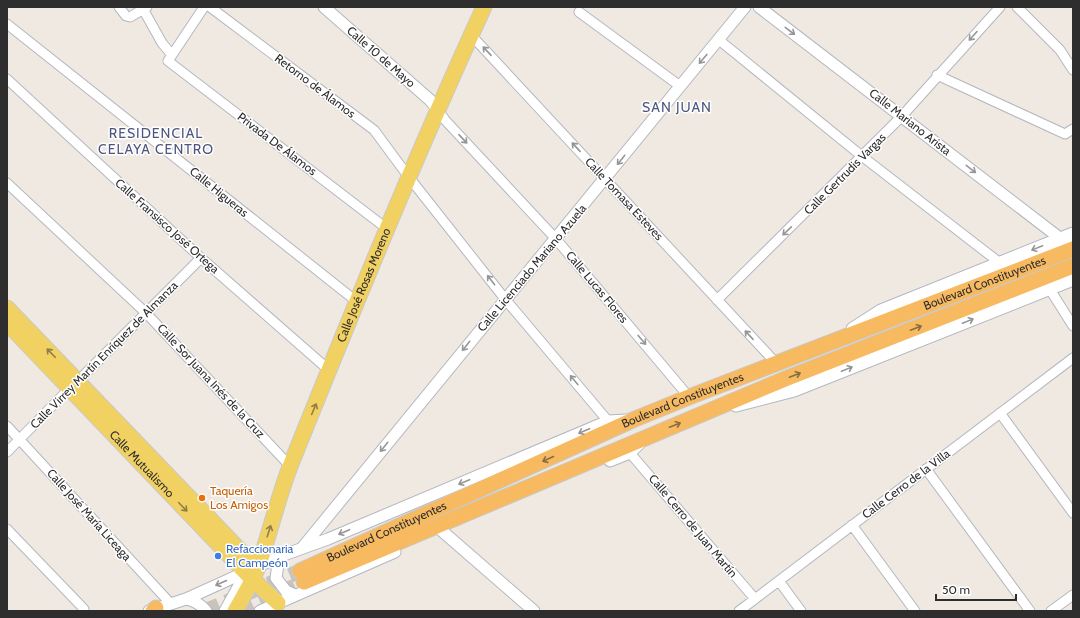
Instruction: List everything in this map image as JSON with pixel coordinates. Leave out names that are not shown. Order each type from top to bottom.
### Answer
[{"type":"highway","name":"Boulevard Constituyentes","points":[[1073,249],[635,419],[302,577],[786,379],[1049,282],[1073,266]]},
{"type":"main road","name":"Calle José Rosas Moreno","points":[[235,611],[252,573],[290,466],[330,371],[356,301],[386,228],[437,109],[484,7]]},
{"type":"main road","points":[[832,343],[881,311],[1067,236]]},
{"type":"main road","points":[[1049,282],[1073,279]]},
{"type":"main road","name":"Calle Mutualismo","points":[[7,308],[74,385],[252,573],[278,603]]},
{"type":"main road","name":"Calle Mutualismo","points":[[7,323],[74,385]]},
{"type":"street","points":[[119,7],[126,16],[130,17],[145,8]]},
{"type":"street","points":[[170,58],[204,7]]},
{"type":"street","name":"Retorno de Álamos","points":[[210,7],[374,130],[408,176],[505,299],[608,421]]},
{"type":"street","name":"Calle 10 de Mayo","points":[[324,7],[430,100],[437,109]]},
{"type":"street","name":"Calle Licenciado Mariano Azuela","points":[[302,548],[505,299],[606,179],[745,7]]},
{"type":"street","name":"Calle Mariano Arista","points":[[759,7],[902,116],[1067,236]]},
{"type":"street","name":"Calle Gertrudis Vargas","points":[[717,300],[902,116],[937,75],[1000,7]]},
{"type":"street","points":[[1017,7],[1060,50],[1073,70]]},
{"type":"street","name":"Privada De Álamos","points":[[145,8],[170,58],[386,228]]},
{"type":"street","points":[[580,12],[680,86]]},
{"type":"street","name":"Calle Higueras","points":[[7,24],[356,301]]},
{"type":"street","name":"Calle Tomasa Esteves","points":[[471,35],[776,363]]},
{"type":"street","points":[[719,40],[863,156],[1000,263]]},
{"type":"street","points":[[937,75],[1065,134],[1073,129]]},
{"type":"street","name":"Calle Fransisco José Ortega","points":[[7,79],[201,258],[330,371]]},
{"type":"street","name":"Calle Lucas Flores","points":[[437,109],[445,120],[556,239],[689,397]]},
{"type":"street","name":"Calle Sor Juana Inés de la Cruz","points":[[7,183],[146,313],[290,466]]},
{"type":"street","name":"Calle Virrey Martín Enríquez de Almanza","points":[[7,452],[201,258]]},
{"type":"street","points":[[1049,282],[1073,326]]},
{"type":"street","name":"Calle Cerro de la Villa","points":[[739,611],[1073,358]]},
{"type":"street","points":[[1000,413],[1073,513]]},
{"type":"street","points":[[153,610],[186,599],[252,573],[281,556],[328,539],[608,421],[635,419]]},
{"type":"street","name":"Calle José María Liceaga","points":[[7,426],[171,604]]},
{"type":"street","points":[[260,611],[442,531],[630,452],[646,436]]},
{"type":"street","name":"Calle Cerro de Juan Martín","points":[[630,452],[755,599]]},
{"type":"street","points":[[926,469],[1030,611]]},
{"type":"street","points":[[852,525],[915,611]]},
{"type":"street","points":[[318,528],[328,539]]},
{"type":"street","points":[[7,529],[84,609]]},
{"type":"street","points":[[442,531],[534,611]]},
{"type":"street","points":[[281,556],[276,578],[286,591],[295,595]]},
{"type":"street","points":[[225,611],[252,573]]},
{"type":"street","points":[[779,581],[800,611]]},
{"type":"street","points":[[1051,611],[1073,595]]},
{"type":"street","points":[[186,599],[194,600],[203,606],[206,611]]},
{"type":"tunnel","points":[[205,611],[300,571]]},
{"type":"tunnel","points":[[239,611],[304,582]]},
{"type":"place","name":"Taquería Los Amigos","points":[[202,498]]},
{"type":"place","name":"Refaccionaria El Campeón","points":[[218,556]]},
{"type":"district","name":"SAN JUAN","points":[[677,107]]},
{"type":"district","name":"RESIDENCIAL CELAYA CENTRO","points":[[156,142]]}]
